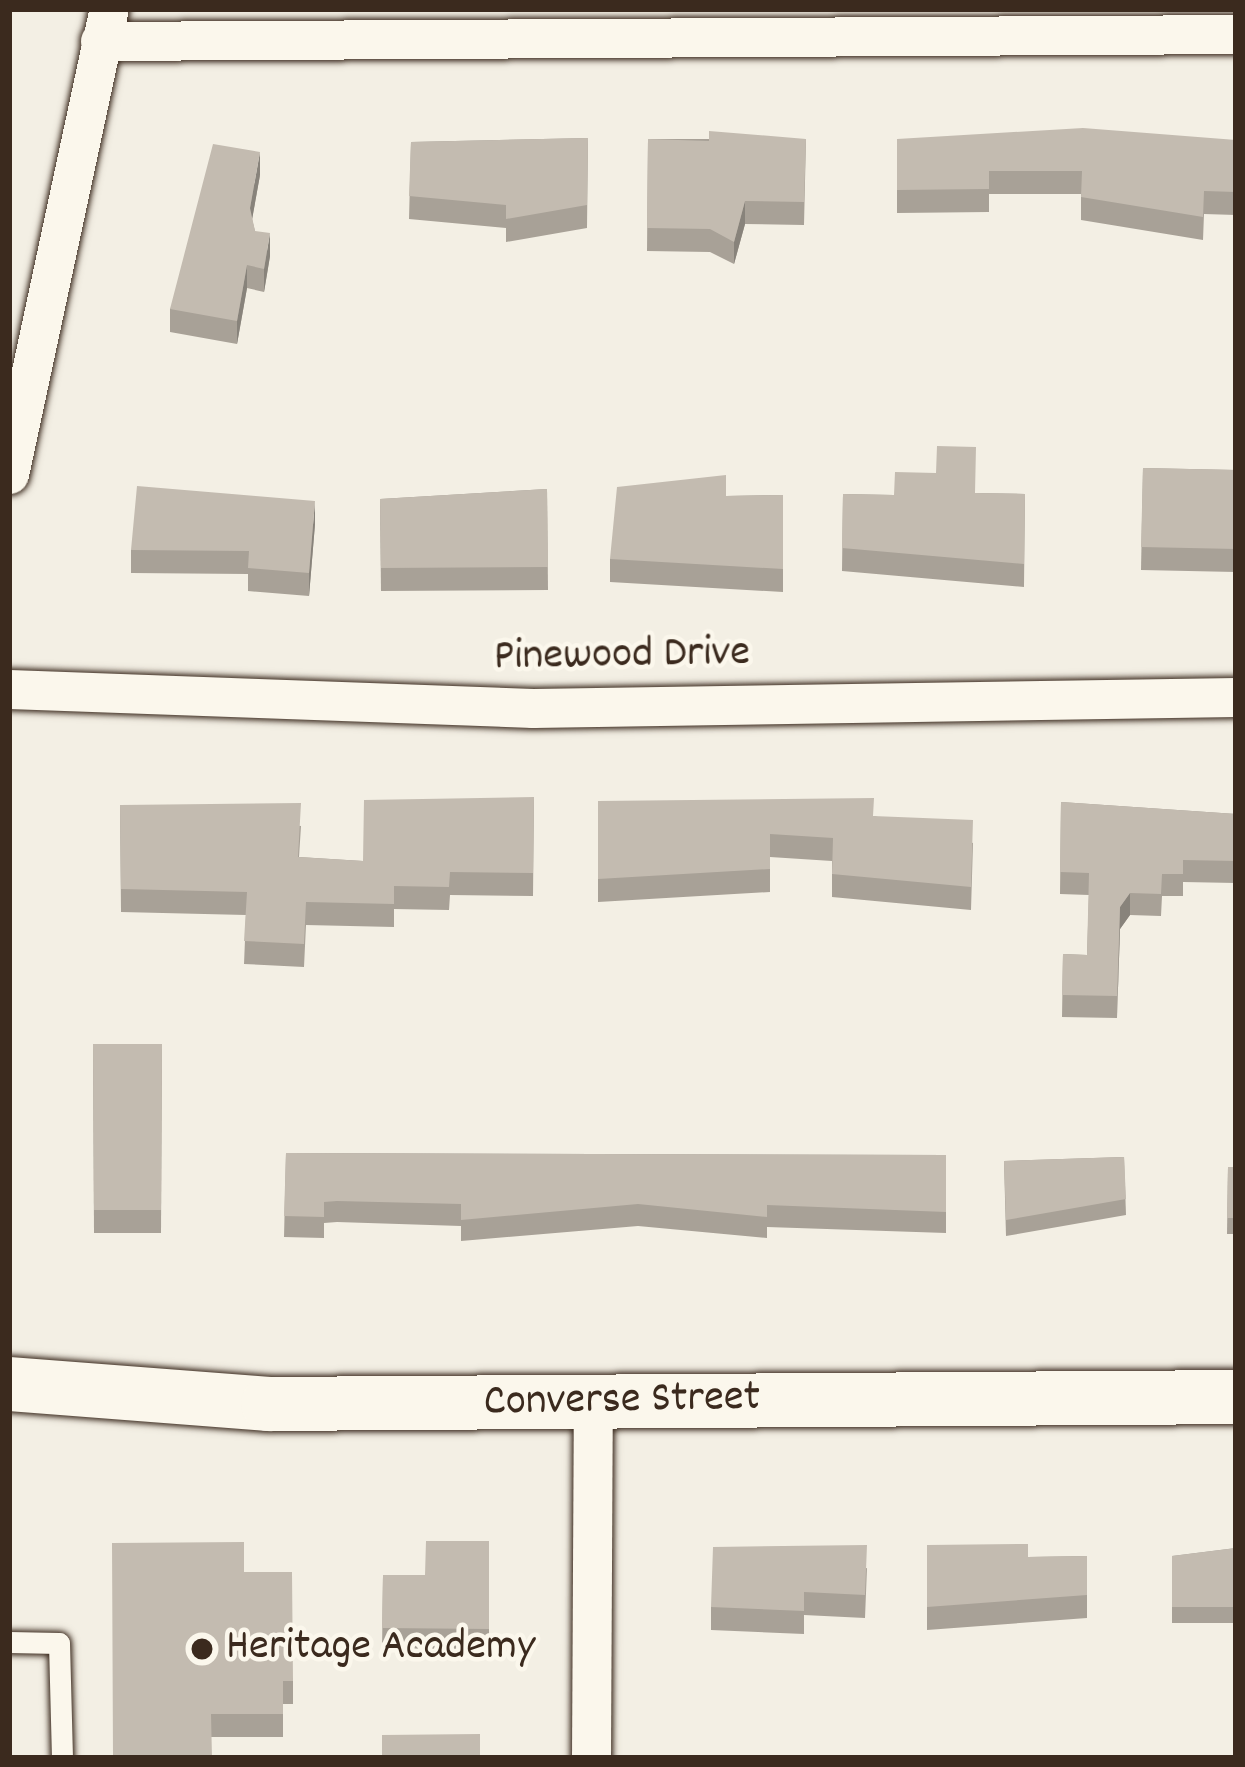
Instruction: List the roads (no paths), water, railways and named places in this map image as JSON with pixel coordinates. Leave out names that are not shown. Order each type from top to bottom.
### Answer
[{"type":"main road","name":"Converse Street","points":[[9,1384],[211,1403],[1236,1397]]},
{"type":"street","points":[[9,474],[105,25],[1236,34]]},
{"type":"street","name":"Pinewood Drive","points":[[9,689],[533,707],[1236,697]]},
{"type":"street","points":[[591,1758],[592,1402]]},
{"type":"lane","points":[[9,1642],[59,1643],[62,1758]]},
{"type":"place","name":"Heritage Academy","points":[[202,1649]]}]
